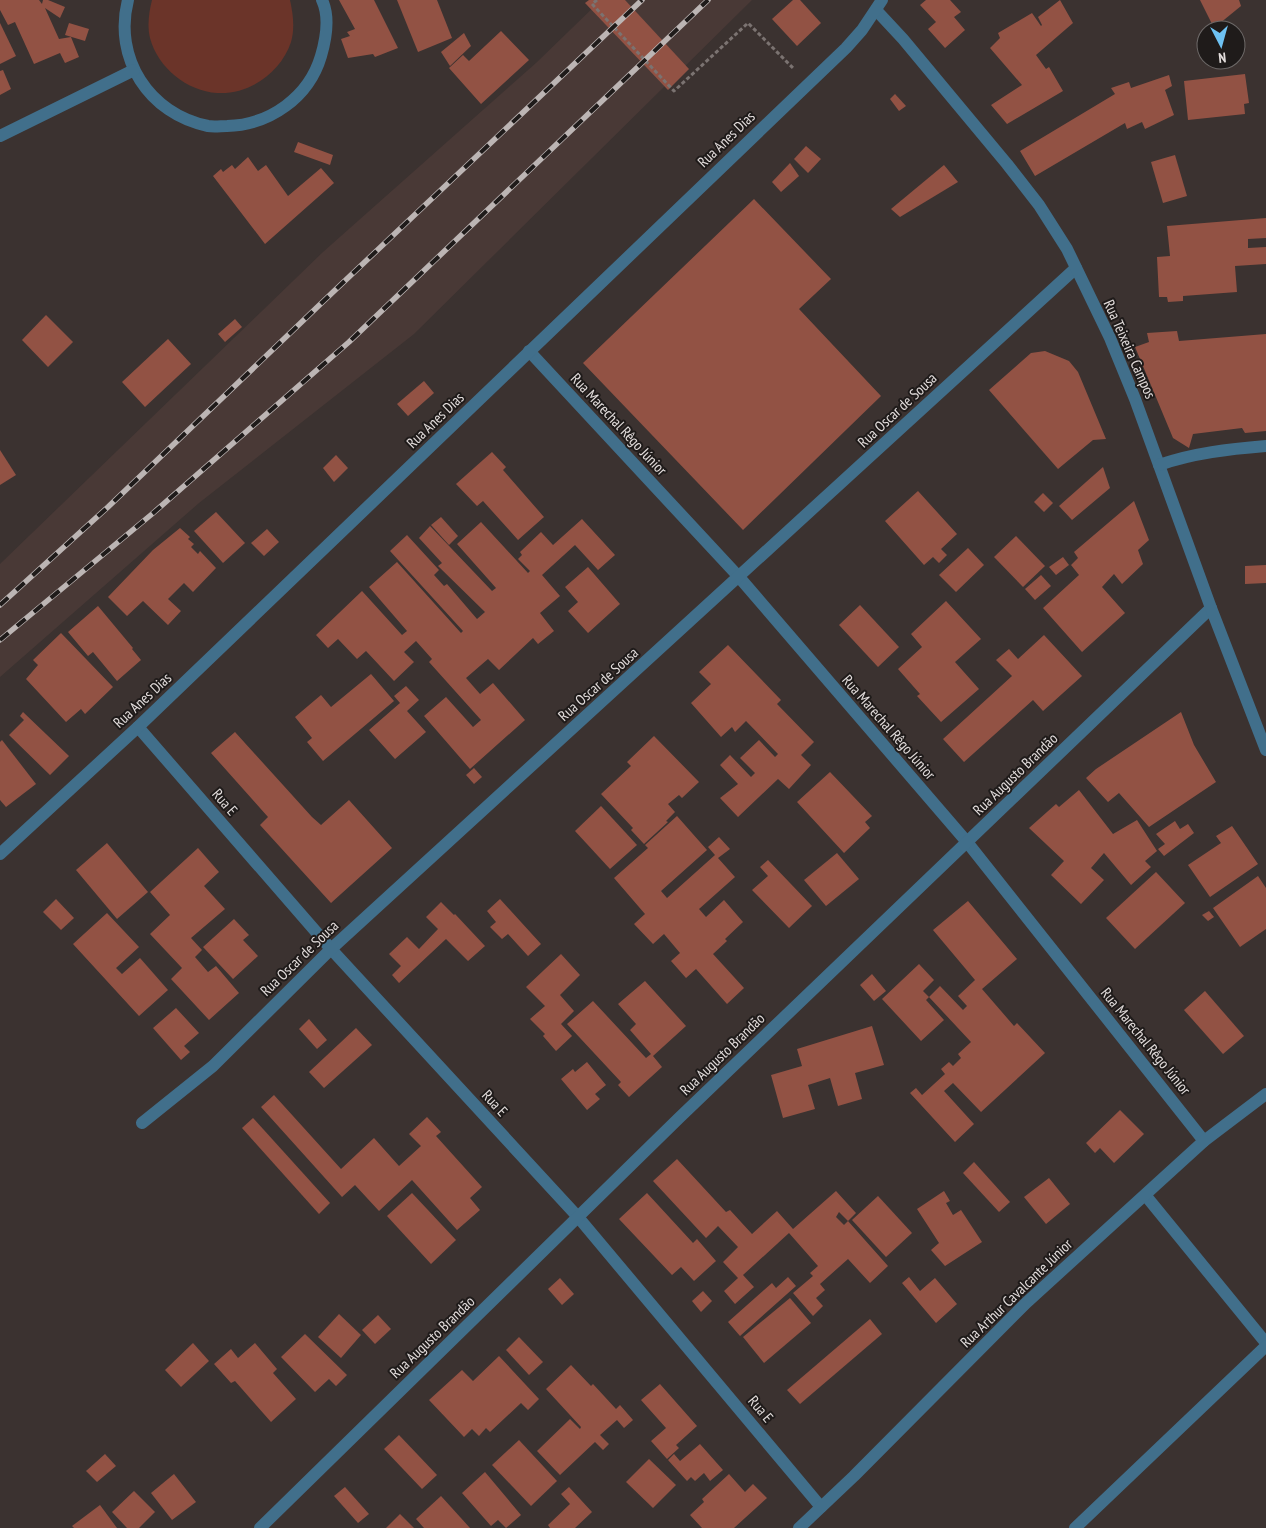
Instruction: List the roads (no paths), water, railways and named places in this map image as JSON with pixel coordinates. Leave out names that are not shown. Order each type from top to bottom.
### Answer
[{"type":"street","points":[[128,0],[124,15],[125,43],[134,70],[152,96],[178,115],[209,126],[241,125],[272,116],[298,96],[317,70],[326,39],[326,7],[322,0]]},
{"type":"street","name":"Rua Anes Dias","points":[[0,854],[138,727],[846,48],[862,30],[879,5]]},
{"type":"street","name":"Rua Teixeira Campos","points":[[879,5],[1039,205],[1076,268],[1110,338],[1135,399],[1211,608],[1264,738],[1266,750]]},
{"type":"street","points":[[0,136],[134,70]]},
{"type":"street","name":"Rua Oscar de Sousa","points":[[142,1123],[213,1066],[331,949],[1076,268]]},
{"type":"street","name":"Rua Marechal Rêgo Júnior","points":[[529,351],[739,577],[967,842],[1204,1141]]},
{"type":"street","points":[[1158,465],[1179,458],[1224,450],[1266,446]]},
{"type":"street","name":"Rua Augusto Brandão","points":[[260,1528],[578,1216],[1211,608]]},
{"type":"street","name":"Rua E","points":[[138,727],[331,949],[578,1216],[822,1507]]},
{"type":"street","name":"Rua Arthur Cavalcante Júnior","points":[[799,1528],[854,1476],[1026,1302],[1146,1196],[1204,1141],[1266,1094]]},
{"type":"street","points":[[1146,1196],[1266,1343]]},
{"type":"street","points":[[1075,1528],[1266,1346]]},
{"type":"railway","points":[[0,605],[108,507],[642,0]]},
{"type":"railway","points":[[0,640],[152,514],[349,342],[708,0]]}]
